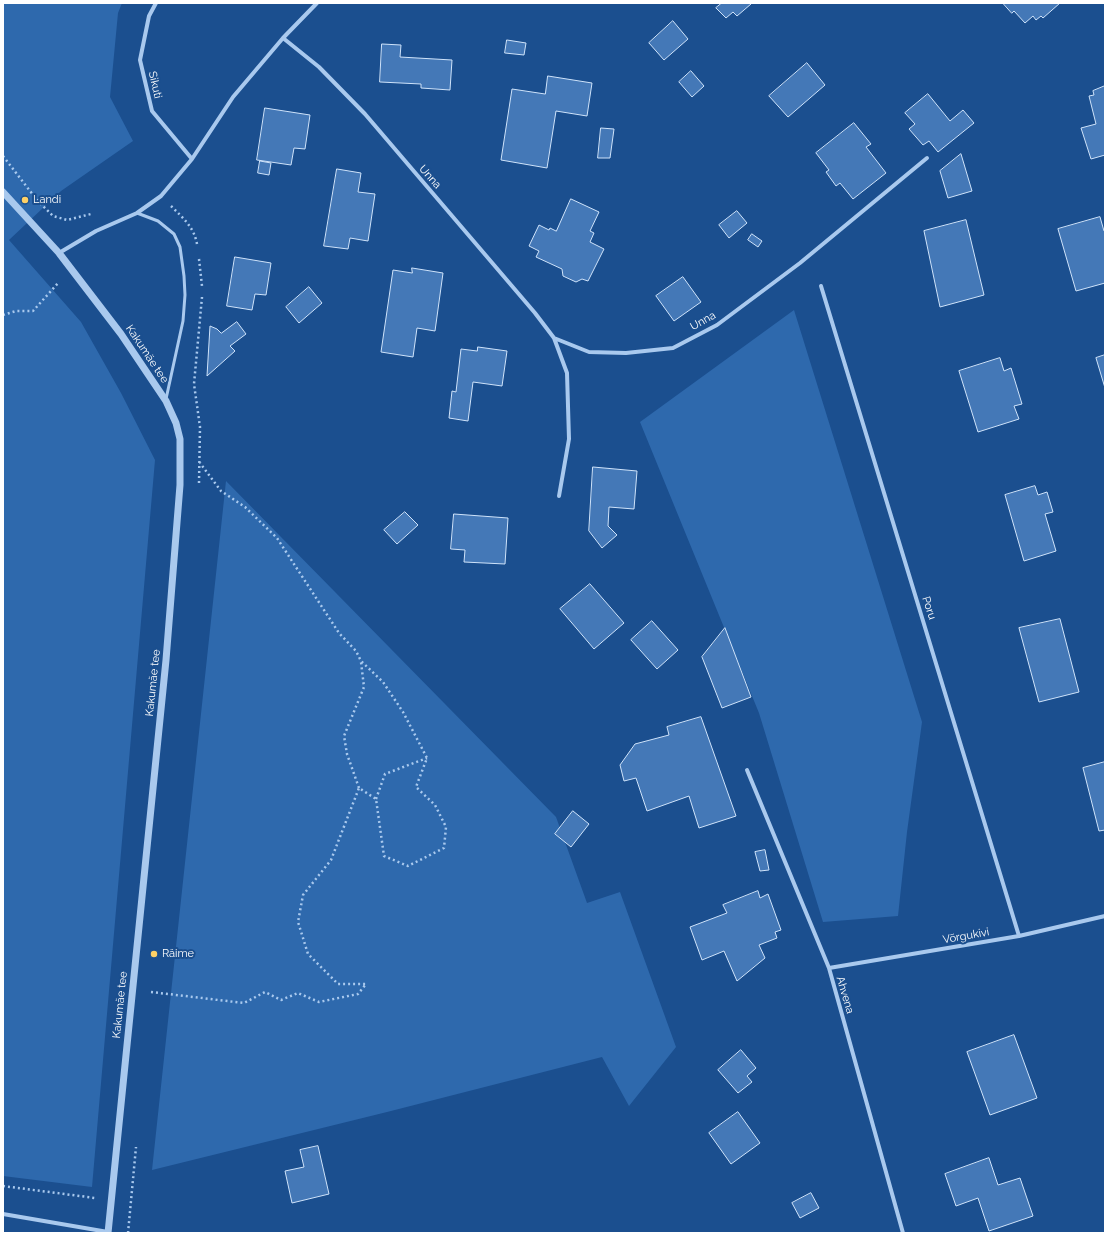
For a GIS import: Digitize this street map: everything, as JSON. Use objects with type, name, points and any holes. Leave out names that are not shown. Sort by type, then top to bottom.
[{"type":"street","name":"Sikuti","points":[[156,3],[149,16],[140,60],[152,111],[192,159]]},
{"type":"street","points":[[59,253],[96,231],[137,212],[161,196],[192,159],[233,97],[283,38],[317,3]]},
{"type":"street","name":"Unna","points":[[283,38],[318,67],[365,114],[535,313],[554,338],[567,373],[568,439],[559,496]]},
{"type":"street","name":"Unna","points":[[554,338],[589,352],[626,353],[673,348],[717,325],[800,263],[927,158]]},
{"type":"street","name":"Kakumäe tee","points":[[3,192],[59,253],[121,334],[166,401],[176,422],[180,439],[180,485],[166,660],[108,1233]]},
{"type":"street","name":"Poru","points":[[821,286],[1019,936]]},
{"type":"street","name":"Ahvena","points":[[747,770],[829,968],[903,1233]]},
{"type":"street","name":"Võrgukivi","points":[[829,968],[1019,936],[1105,916]]},
{"type":"street","points":[[3,1214],[108,1233]]},
{"type":"lane","points":[[137,212],[158,221],[174,234],[180,247],[184,276],[183,321],[166,401]]},
{"type":"path","points":[[3,315],[16,311],[33,311],[59,282],[69,266]]},
{"type":"path","points":[[200,462],[221,491],[245,507],[277,538],[339,633],[356,651],[361,661],[383,682],[403,712],[427,758],[416,787],[435,806],[446,827],[444,848],[408,866],[384,856],[376,799],[385,774],[427,758]]},
{"type":"path","points":[[361,661],[364,687],[344,736],[347,754],[359,788],[376,799]]},
{"type":"path","points":[[151,992],[244,1003],[264,992],[281,1000],[298,993],[320,1002],[358,994],[366,984],[338,984],[308,954],[298,922],[303,895],[331,860],[359,788]]},
{"type":"path","points":[[3,1186],[111,1201],[131,1202]]},
{"type":"shaded area","points":[[3,3],[122,3],[118,13],[110,97],[133,141],[61,191],[9,240],[81,322],[121,393],[155,460],[92,1187],[3,1176]]},
{"type":"shaded area","points":[[794,310],[922,722],[907,832],[898,916],[823,922],[759,713],[640,422]]},
{"type":"shaded area","points":[[226,481],[556,817],[587,903],[620,892],[676,1047],[629,1106],[602,1057],[152,1170]]},
{"type":"building","points":[[722,3],[751,4],[737,16],[733,12],[726,18],[716,8]]},
{"type":"building","points":[[1003,3],[1060,3],[1043,18],[1041,16],[1036,20],[1033,16],[1025,23],[1014,11],[1012,13]]},
{"type":"building","points":[[673,21],[688,39],[664,60],[649,43]]},
{"type":"building","points":[[507,40],[526,43],[524,55],[505,53]]},
{"type":"building","points":[[382,44],[401,45],[400,57],[452,60],[450,90],[421,88],[421,84],[380,82]]},
{"type":"building","points":[[807,63],[825,85],[788,117],[769,96]]},
{"type":"building","points":[[691,71],[704,86],[692,97],[679,82]]},
{"type":"building","points":[[548,76],[592,83],[587,116],[556,111],[547,168],[501,160],[512,89],[545,94]]},
{"type":"building","points":[[1105,86],[1105,155],[1091,159],[1081,128],[1096,124],[1089,96],[1094,95],[1093,91]]},
{"type":"building","points":[[928,94],[950,121],[963,110],[974,123],[938,152],[929,141],[923,145],[909,129],[915,124],[905,113]]},
{"type":"building","points":[[265,108],[310,115],[305,149],[294,148],[291,165],[257,160]]},
{"type":"building","points":[[854,123],[871,144],[866,147],[886,173],[853,199],[840,183],[836,186],[826,172],[829,170],[816,153]]},
{"type":"building","points":[[601,128],[614,129],[610,158],[598,158]]},
{"type":"building","points":[[961,154],[972,191],[948,198],[940,171]]},
{"type":"building","points":[[260,161],[271,163],[269,175],[258,173]]},
{"type":"building","points":[[337,169],[361,173],[358,192],[375,194],[368,241],[350,238],[348,249],[324,246]]},
{"type":"building","points":[[571,199],[599,212],[590,231],[594,233],[590,242],[604,249],[588,281],[582,279],[576,282],[563,276],[562,269],[536,257],[539,251],[529,246],[539,225],[549,230],[550,228],[556,231]]},
{"type":"building","points":[[737,211],[747,223],[729,238],[719,225]]},
{"type":"building","points":[[1100,217],[1105,231],[1105,283],[1076,291],[1058,229]]},
{"type":"building","points":[[966,220],[984,295],[940,307],[924,231]]},
{"type":"building","points":[[752,234],[762,241],[758,247],[748,240]]},
{"type":"building","points":[[235,257],[271,263],[266,295],[255,294],[252,310],[227,306]]},
{"type":"building","points":[[412,268],[443,273],[435,331],[417,328],[413,357],[381,352],[393,270],[412,273]]},
{"type":"building","points":[[683,277],[701,302],[674,321],[656,296]]},
{"type":"building","points":[[309,287],[322,303],[299,323],[286,307]]},
{"type":"building","points":[[237,322],[246,334],[230,346],[235,351],[207,376],[210,326],[217,329],[221,333]]},
{"type":"building","points":[[478,347],[507,351],[502,386],[473,382],[468,421],[449,418],[452,391],[456,392],[461,349],[477,351]]},
{"type":"building","points":[[1105,355],[1105,388],[1096,358]]},
{"type":"building","points":[[1000,358],[1004,371],[1011,368],[1022,404],[1014,406],[1019,419],[978,432],[959,371]]},
{"type":"building","points":[[593,467],[637,471],[634,509],[609,507],[608,526],[617,535],[602,548],[589,531]]},
{"type":"building","points":[[1035,486],[1038,495],[1047,492],[1053,512],[1045,514],[1056,551],[1024,561],[1005,495]]},
{"type":"building","points":[[405,512],[418,525],[397,544],[384,530]]},
{"type":"building","points":[[454,514],[508,518],[505,564],[464,562],[465,550],[451,549]]},
{"type":"building","points":[[590,584],[624,623],[594,649],[560,609]]},
{"type":"building","points":[[1060,619],[1079,692],[1039,702],[1019,628]]},
{"type":"building","points":[[652,621],[678,650],[657,669],[631,640]]},
{"type":"building","points":[[725,628],[751,697],[722,708],[702,657]]},
{"type":"building","points":[[701,717],[736,816],[699,828],[689,796],[647,811],[636,778],[624,781],[620,765],[635,744],[669,735],[667,727]]},
{"type":"building","points":[[1105,762],[1105,830],[1099,831],[1083,768]]},
{"type":"building","points":[[573,811],[589,824],[571,847],[555,834]]},
{"type":"building","points":[[765,850],[769,870],[760,871],[755,852]]},
{"type":"building","points":[[758,891],[760,898],[768,894],[781,930],[775,932],[777,938],[759,945],[765,958],[737,981],[724,951],[702,960],[690,927],[727,913],[723,905]]},
{"type":"building","points":[[1014,1035],[1037,1098],[990,1115],[967,1052]]},
{"type":"building","points":[[741,1050],[756,1068],[747,1076],[752,1082],[738,1093],[718,1070]]},
{"type":"building","points":[[738,1112],[760,1143],[731,1164],[709,1133]]},
{"type":"building","points":[[318,1146],[329,1194],[292,1203],[285,1171],[304,1167],[300,1150]]},
{"type":"building","points":[[989,1158],[998,1185],[1020,1178],[1033,1216],[989,1231],[978,1198],[956,1206],[945,1174]]},
{"type":"building","points":[[811,1193],[819,1208],[800,1218],[792,1203]]},
{"type":"place","name":"Landi","points":[[25,200]]},
{"type":"place","name":"Räime","points":[[154,954]]}]
